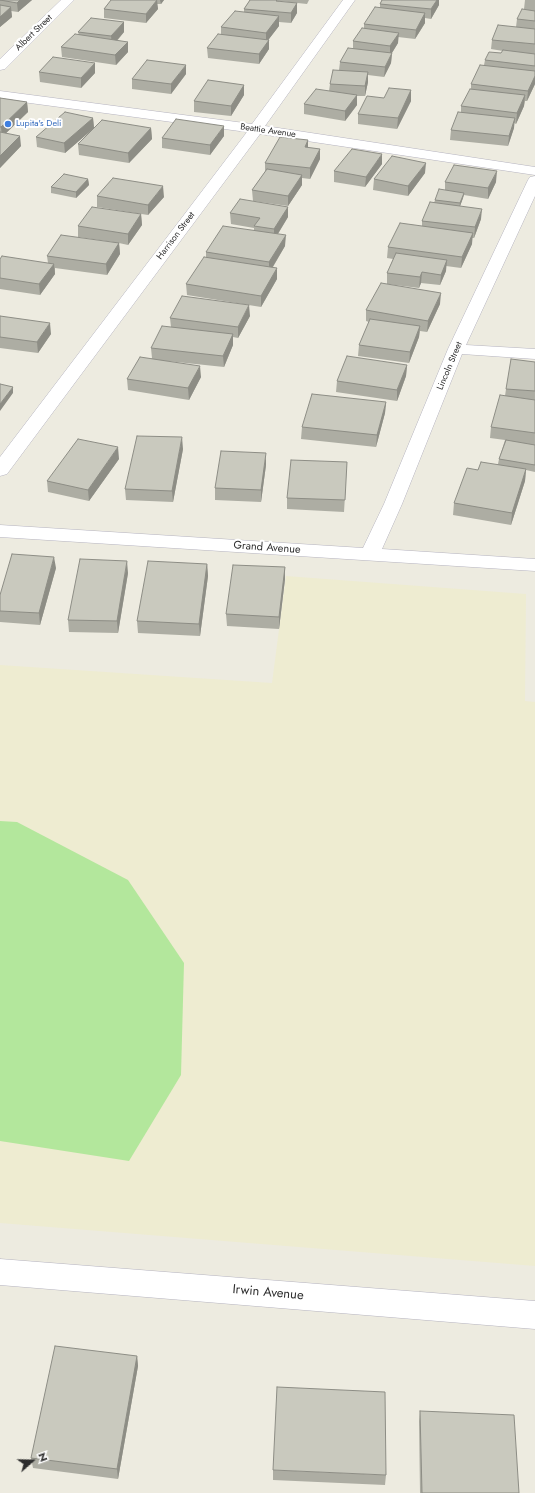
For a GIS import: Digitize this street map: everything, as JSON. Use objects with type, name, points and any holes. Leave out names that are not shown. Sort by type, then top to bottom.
[{"type":"street","name":"Albert Street","points":[[0,66],[68,0]]},
{"type":"street","name":"Harrison Street","points":[[0,470],[256,130],[348,0]]},
{"type":"street","name":"Beattie Avenue","points":[[0,95],[256,130],[535,171]]},
{"type":"street","name":"Lincoln Street","points":[[370,555],[393,504],[456,349],[535,180]]},
{"type":"street","points":[[456,349],[535,354]]},
{"type":"street","name":"Grand Avenue","points":[[0,531],[535,565]]},
{"type":"street","name":"Irwin Avenue","points":[[0,1272],[535,1315]]},
{"type":"shaded area","points":[[286,576],[526,594],[525,701],[535,702],[535,1266],[0,1223],[0,665],[272,683]]},
{"type":"green space","points":[[0,821],[17,822],[128,880],[184,963],[181,1075],[129,1161],[0,1141]]},
{"type":"building","points":[[0,0],[20,0],[17,3]]},
{"type":"building","points":[[111,0],[157,0],[146,14],[104,9]]},
{"type":"building","points":[[250,0],[277,0],[276,1],[297,3],[291,13],[244,9]]},
{"type":"building","points":[[382,0],[437,0],[431,9],[380,4]]},
{"type":"building","points":[[0,5],[11,7],[0,17]]},
{"type":"building","points":[[375,7],[425,13],[416,30],[364,24]]},
{"type":"building","points":[[522,9],[535,11],[535,21],[517,19]]},
{"type":"building","points":[[235,11],[279,16],[266,33],[221,27]]},
{"type":"building","points":[[91,18],[124,22],[111,36],[78,32]]},
{"type":"building","points":[[498,25],[535,29],[535,44],[492,40]]},
{"type":"building","points":[[362,28],[399,33],[390,46],[353,41]]},
{"type":"building","points":[[75,34],[128,42],[115,55],[61,47]]},
{"type":"building","points":[[218,34],[269,40],[259,54],[207,48]]},
{"type":"building","points":[[348,48],[392,53],[385,67],[340,62]]},
{"type":"building","points":[[503,50],[535,54],[535,66],[485,60],[489,52],[501,53]]},
{"type":"building","points":[[53,57],[95,63],[81,78],[39,72]]},
{"type":"building","points":[[147,60],[186,65],[171,84],[132,79]]},
{"type":"building","points":[[480,65],[535,71],[535,76],[528,91],[471,84]]},
{"type":"building","points":[[333,70],[368,72],[365,86],[330,84]]},
{"type":"building","points":[[208,80],[244,85],[231,106],[194,101]]},
{"type":"building","points":[[389,88],[411,90],[398,118],[358,114],[367,96],[384,98]]},
{"type":"building","points":[[316,89],[357,95],[345,111],[304,104]]},
{"type":"building","points":[[470,89],[525,95],[517,113],[461,106]]},
{"type":"building","points":[[0,98],[27,102],[1,127],[0,127]]},
{"type":"building","points":[[65,112],[93,118],[64,143],[36,137]]},
{"type":"building","points":[[458,112],[515,118],[509,136],[451,130]]},
{"type":"building","points":[[176,119],[224,126],[210,145],[162,138]]},
{"type":"building","points":[[102,120],[151,128],[128,153],[78,144]]},
{"type":"building","points":[[0,132],[20,136],[0,156]]},
{"type":"building","points":[[280,137],[308,140],[305,147],[320,149],[310,168],[265,163]]},
{"type":"building","points":[[352,149],[382,154],[366,177],[334,171]]},
{"type":"building","points":[[392,156],[426,163],[408,186],[374,179]]},
{"type":"building","points":[[454,165],[497,171],[488,188],[445,182]]},
{"type":"building","points":[[267,169],[302,175],[288,196],[252,190]]},
{"type":"building","points":[[64,174],[88,179],[76,192],[51,187]]},
{"type":"building","points":[[113,178],[163,186],[148,205],[97,196]]},
{"type":"building","points":[[439,189],[464,193],[460,203],[435,200]]},
{"type":"building","points":[[240,199],[288,207],[274,229],[254,226],[260,218],[230,213]]},
{"type":"building","points":[[430,202],[482,209],[475,227],[422,221]]},
{"type":"building","points":[[92,207],[141,214],[128,234],[78,226]]},
{"type":"building","points":[[400,223],[473,233],[462,257],[388,247]]},
{"type":"building","points":[[223,226],[286,235],[269,262],[206,252]]},
{"type":"building","points":[[61,235],[119,243],[106,264],[47,256]]},
{"type":"building","points":[[396,253],[447,260],[441,275],[422,272],[420,277],[387,273]]},
{"type":"building","points":[[2,256],[54,264],[39,284],[0,278],[0,259]]},
{"type":"building","points":[[204,257],[277,268],[261,296],[186,284]]},
{"type":"building","points":[[381,283],[441,293],[428,321],[366,310]]},
{"type":"building","points":[[182,296],[249,305],[238,327],[170,318]]},
{"type":"building","points":[[0,316],[50,323],[37,342],[0,337]]},
{"type":"building","points":[[370,319],[420,326],[410,352],[359,345]]},
{"type":"building","points":[[162,326],[233,334],[223,356],[151,348]]},
{"type":"building","points":[[347,356],[407,365],[397,390],[337,381]]},
{"type":"building","points":[[140,357],[200,366],[188,388],[127,379]]},
{"type":"building","points":[[511,359],[535,362],[535,391],[506,389]]},
{"type":"building","points":[[0,384],[13,387],[0,404]]},
{"type":"building","points":[[312,394],[386,402],[377,435],[302,427]]},
{"type":"building","points":[[500,395],[535,400],[535,433],[491,427]]},
{"type":"building","points":[[137,436],[182,437],[172,491],[125,489]]},
{"type":"building","points":[[78,439],[118,447],[88,490],[47,481]]},
{"type":"building","points":[[506,440],[535,445],[535,465],[499,459]]},
{"type":"building","points":[[221,451],[266,453],[261,490],[215,488]]},
{"type":"building","points":[[291,460],[347,462],[345,500],[287,498]]},
{"type":"building","points":[[481,462],[526,469],[512,513],[454,503],[467,468],[478,470]]},
{"type":"building","points":[[12,554],[54,557],[39,613],[0,611],[0,595]]},
{"type":"building","points":[[80,559],[127,561],[117,621],[68,620]]},
{"type":"building","points":[[148,561],[207,564],[199,624],[137,621]]},
{"type":"building","points":[[233,565],[285,567],[279,617],[226,614]]},
{"type":"building","points":[[55,1346],[137,1356],[117,1469],[31,1458]]},
{"type":"building","points":[[277,1387],[385,1392],[386,1475],[273,1470]]},
{"type":"building","points":[[420,1411],[514,1415],[519,1493],[422,1493]]},
{"type":"place","name":"Lupita's Deli","points":[[8,124]]}]
